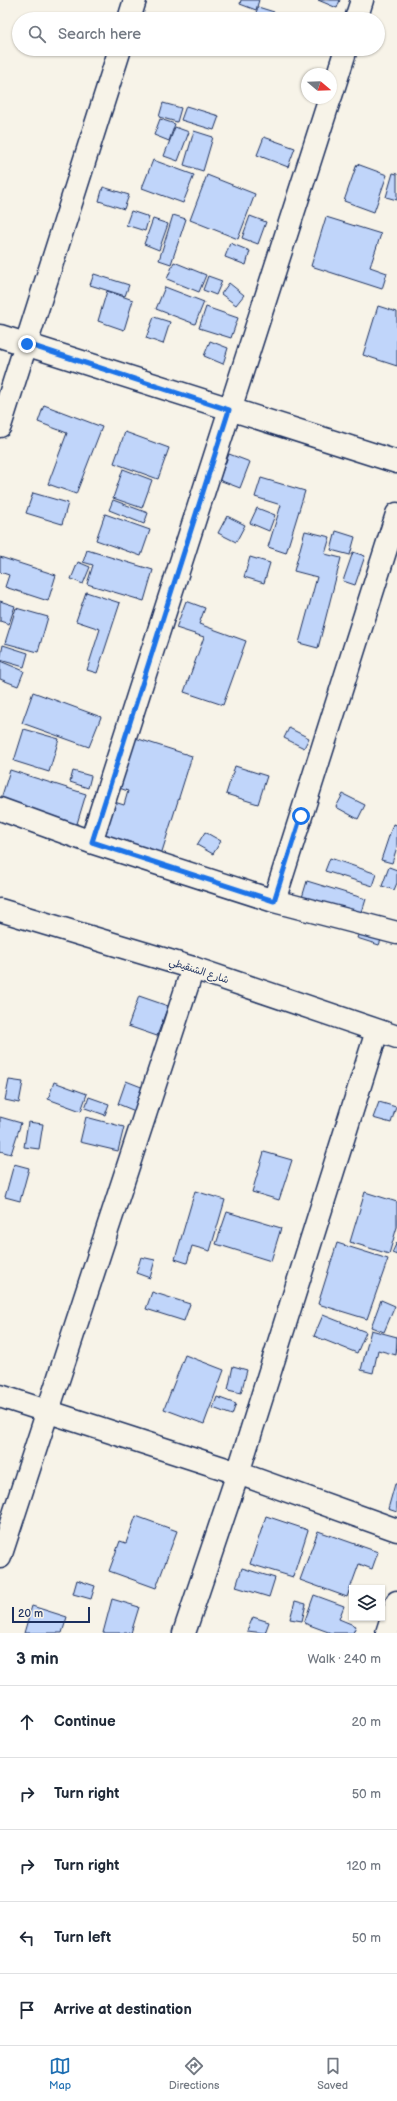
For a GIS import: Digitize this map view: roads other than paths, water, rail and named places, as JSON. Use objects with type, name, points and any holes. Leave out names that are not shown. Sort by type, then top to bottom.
[{"type":"street","points":[[131,12],[135,0]]},
{"type":"street","points":[[358,12],[362,0]]},
{"type":"street","points":[[0,426],[118,56]]},
{"type":"street","points":[[337,78],[344,56]]},
{"type":"street","points":[[92,842],[229,410],[329,104]]},
{"type":"street","points":[[0,336],[229,410],[397,462]]},
{"type":"street","points":[[274,901],[371,601],[397,514]]},
{"type":"street","points":[[0,809],[92,842],[274,901],[397,933]]},
{"type":"street","name":"شارع الشنقيطي","points":[[1,915],[193,968],[387,1034]]},
{"type":"street","points":[[0,1557],[193,968]]},
{"type":"street","points":[[184,1633],[387,1034]]},
{"type":"street","points":[[0,1396],[238,1473],[397,1530]]},
{"type":"street","points":[[387,1633],[397,1602]]}]
